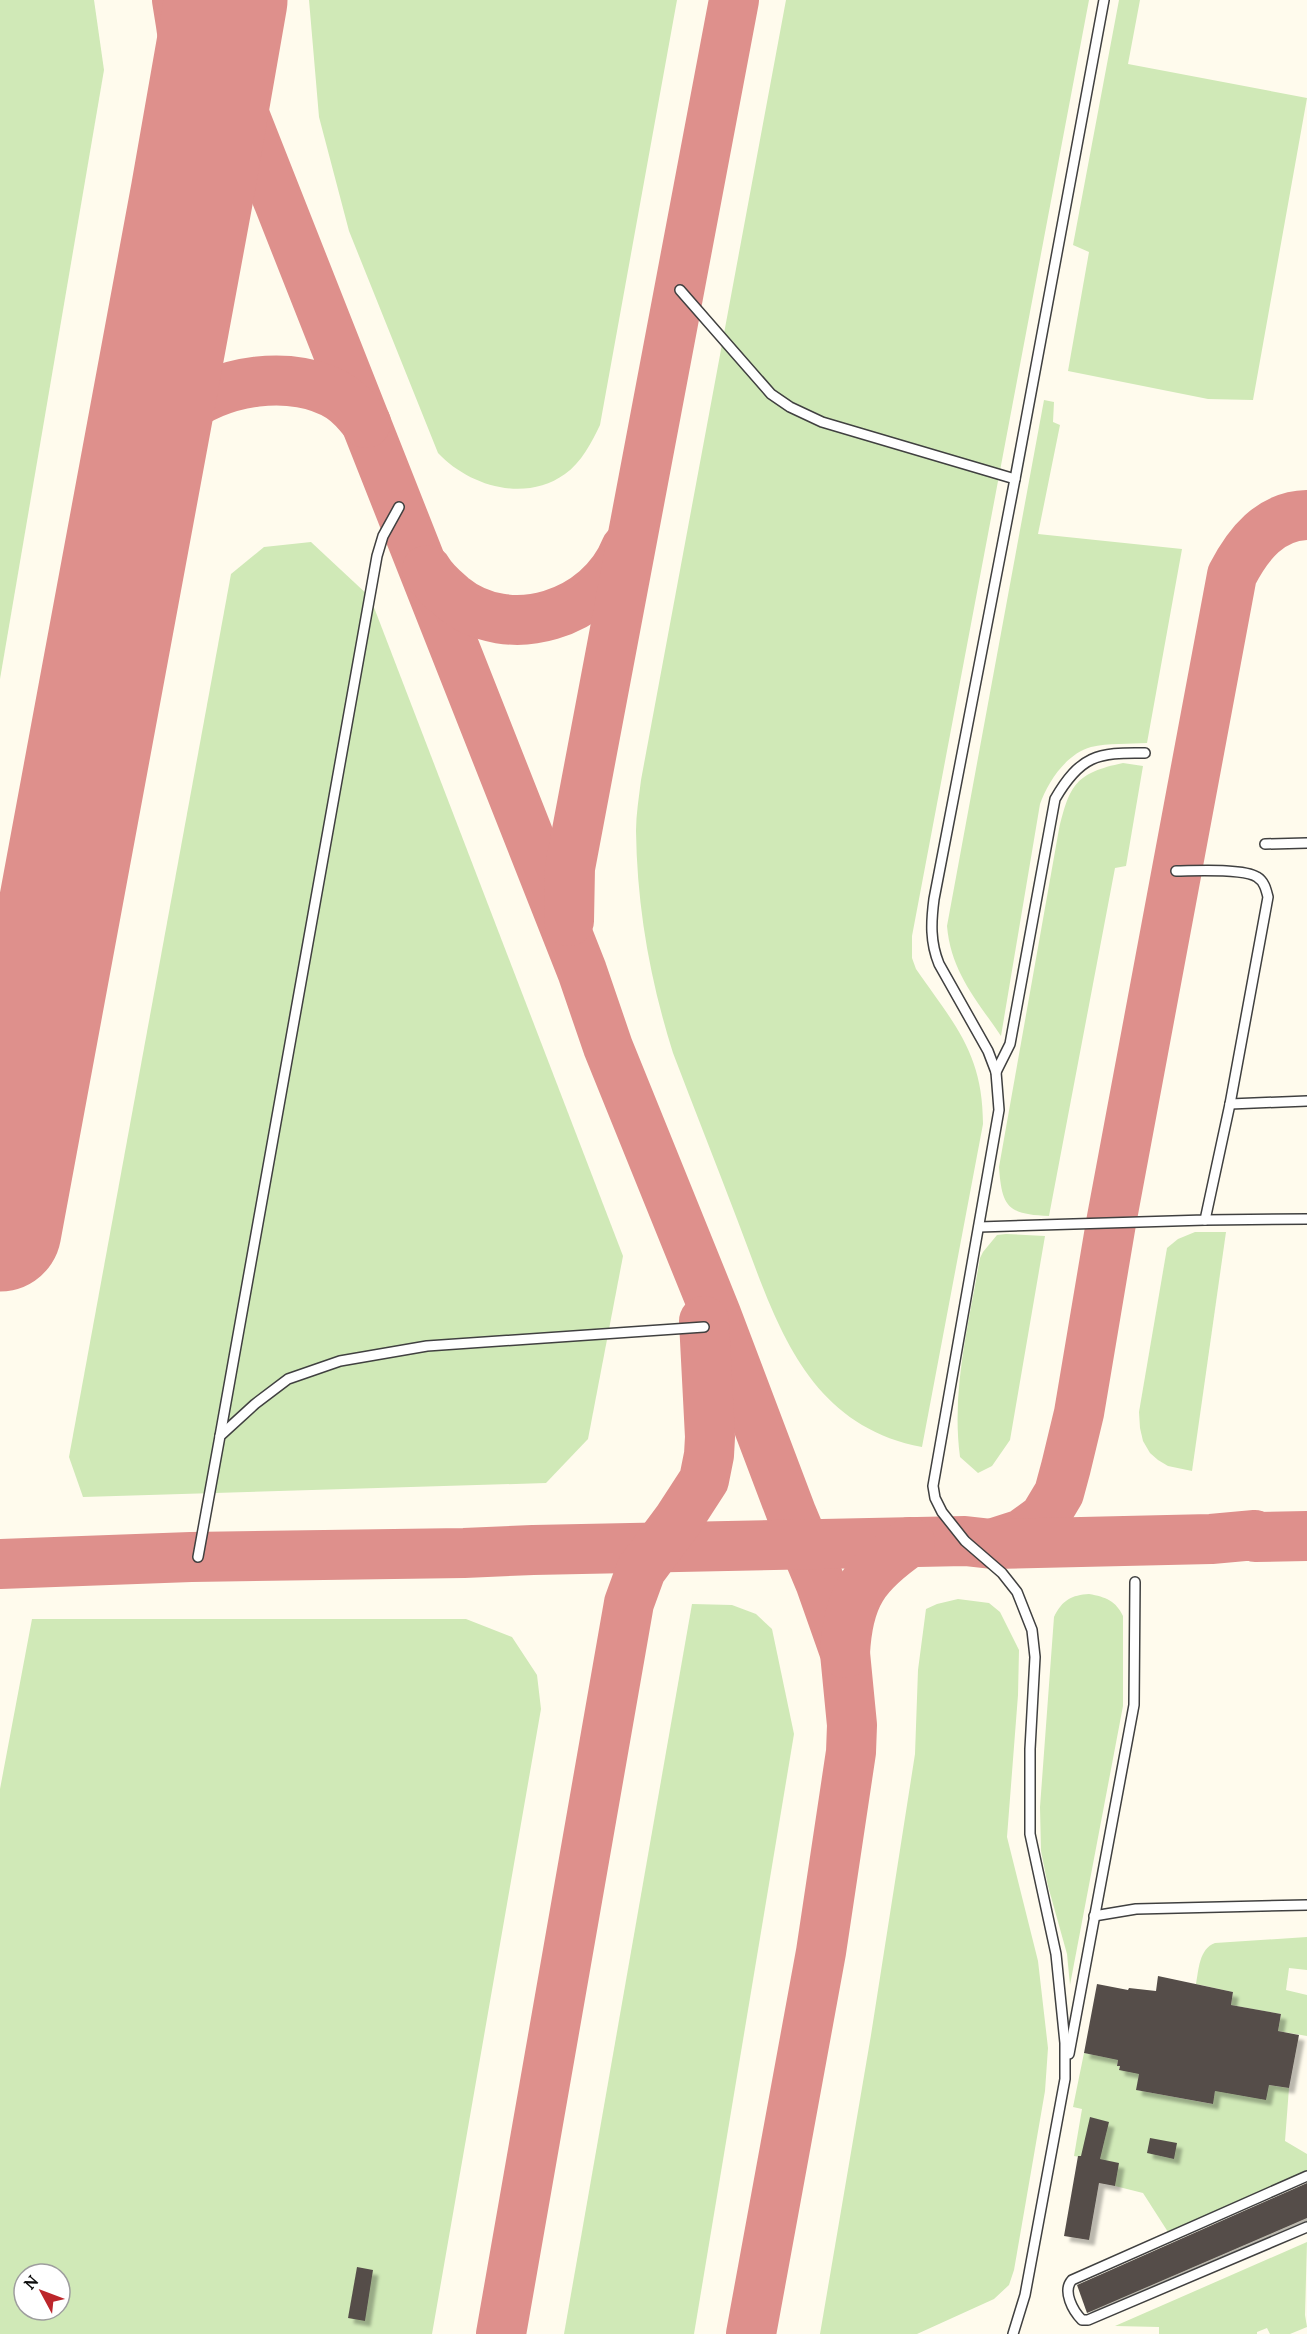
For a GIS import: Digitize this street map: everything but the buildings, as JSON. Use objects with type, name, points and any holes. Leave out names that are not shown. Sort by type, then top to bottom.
[{"type":"lane","points":[[1065,2079],[1065,2043],[1056,1954],[1030,1834],[1030,1749],[1035,1657],[1032,1630],[1017,1592],[1002,1573],[965,1541],[942,1512],[935,1498],[933,1486],[999,1110],[996,1072],[988,1051],[939,964],[935,955],[931,927],[934,899],[1104,0]]},
{"type":"lane","points":[[680,290],[771,394],[790,407],[822,422],[1015,479]]},
{"type":"lane","points":[[198,1557],[377,556],[383,536],[399,507]]},
{"type":"lane","points":[[996,1072],[1010,1044],[1055,799],[1065,781],[1078,767],[1094,758],[1112,752],[1145,753]]},
{"type":"lane","points":[[1265,844],[1307,843]]},
{"type":"lane","points":[[1176,871],[1247,873],[1258,878],[1265,886],[1268,897],[1230,1104],[1205,1220]]},
{"type":"lane","points":[[1230,1104],[1307,1101]]},
{"type":"lane","points":[[979,1227],[1307,1219]]},
{"type":"lane","points":[[220,1436],[255,1404],[288,1380],[340,1361],[427,1346],[704,1327]]},
{"type":"lane","points":[[1012,2334],[1025,2295],[1134,1705],[1135,1582]]},
{"type":"lane","points":[[1094,1916],[1136,1909],[1307,1905]]},
{"type":"lane","points":[[1307,2176],[1072,2280],[1067,2285],[1066,2291],[1078,2316],[1082,2320],[1088,2320],[1307,2227]]},
{"type":"green space","points":[[0,0],[94,0],[104,70],[0,679]]},
{"type":"green space","points":[[309,0],[677,0],[600,425],[590,445],[576,464],[565,474],[549,483],[533,488],[498,487],[465,474],[438,453],[349,231],[319,117]]},
{"type":"green space","points":[[786,0],[1089,0],[912,936],[912,958],[916,969],[954,1023],[972,1058],[982,1099],[983,1124],[922,1447],[881,1435],[848,1416],[821,1391],[799,1362],[781,1329],[673,1053],[651,971],[639,887],[636,831],[641,780]]},
{"type":"green space","points":[[1119,0],[1140,0],[1128,64],[1307,98],[1253,400],[1208,399],[1068,371],[1089,252],[1073,245]]},
{"type":"green space","points":[[1044,400],[1054,402],[1053,422],[1060,425],[1038,534],[1182,549],[1147,743],[1105,745],[1082,751],[1059,770],[1040,804],[1001,1036],[959,971],[949,942],[947,926]]},
{"type":"green space","points":[[311,542],[370,597],[623,1256],[588,1439],[546,1483],[83,1497],[69,1457],[231,574],[264,547]]},
{"type":"green space","points":[[1123,763],[1143,766],[1126,866],[1115,868],[1049,1216],[1024,1213],[1010,1206],[1005,1200],[999,1167],[1059,829],[1067,801],[1078,783],[1095,771]]},
{"type":"green space","points":[[1195,1232],[1226,1232],[1192,1471],[1168,1466],[1150,1453],[1143,1441],[1139,1412],[1167,1248],[1178,1239]]},
{"type":"green space","points":[[997,1235],[1045,1236],[1010,1440],[992,1466],[978,1473],[960,1457],[959,1382],[980,1258]]},
{"type":"green space","points":[[1089,1594],[1110,1600],[1123,1616],[1123,1706],[1070,1985],[1067,1954],[1041,1851],[1040,1807],[1054,1617],[1060,1606],[1068,1600]]},
{"type":"green space","points":[[958,1599],[989,1603],[1000,1612],[1019,1650],[1018,1695],[1007,1837],[1038,1961],[1048,2048],[1045,2091],[1014,2270],[1009,2285],[994,2299],[917,2334],[820,2334],[871,2035],[915,1754],[918,1670],[926,1609]]},
{"type":"green space","points":[[692,1604],[732,1605],[756,1614],[772,1629],[794,1734],[694,2334],[564,2334]]},
{"type":"green space","points":[[32,1619],[466,1619],[512,1637],[537,1675],[541,1709],[432,2334],[0,2334],[0,1789]]},
{"type":"green space","points":[[1307,1937],[1307,1970],[1289,1968],[1286,1990],[1307,1995],[1307,2036],[1278,2031],[1281,2014],[1231,2005],[1233,1992],[1196,1984],[1203,1955],[1215,1943]]},
{"type":"green space","points":[[1084,2053],[1110,2058],[1119,2056],[1117,2065],[1120,2066],[1119,2069],[1140,2067],[1137,2090],[1212,2104],[1215,2091],[1269,2085],[1289,2088],[1285,2141],[1307,2154],[1307,2173],[1168,2232],[1143,2193],[1115,2186],[1118,2163],[1074,2156],[1082,2109],[1073,2107]]},
{"type":"green space","points":[[1307,2242],[1305,2315],[1307,2327],[1290,2334],[1270,2334],[1267,2328],[1257,2334],[1159,2334],[1159,2327],[1115,2326]]},
{"type":"taxiway","points":[[177,0],[190,97],[192,194]]},
{"type":"taxiway","points":[[199,0],[582,971],[608,1047],[716,1314],[792,1515],[820,1582],[845,1653],[852,1725],[851,1752],[821,1952],[751,2334]]},
{"type":"taxiway","points":[[569,921],[570,868],[734,0]]},
{"type":"taxiway","points":[[135,499],[150,454],[162,433],[178,415],[213,393],[257,382],[279,380],[301,383],[322,388],[340,397],[366,423]]},
{"type":"taxiway","points":[[994,1543],[1022,1534],[1044,1518],[1059,1493],[1066,1467],[1079,1413],[1111,1223],[1232,575],[1245,553],[1271,526],[1282,520],[1307,515]]},
{"type":"taxiway","points":[[427,570],[452,597],[475,611],[500,618],[525,620],[551,615],[575,605],[596,590],[613,571],[626,548]]},
{"type":"taxiway","points":[[501,2334],[629,1603],[641,1570],[704,1480],[710,1437],[704,1321]]},
{"type":"taxiway","points":[[0,1564],[191,1557],[965,1541],[992,1544],[1211,1539],[1255,1535],[1255,1537],[1307,1536]]},
{"type":"taxiway","points":[[845,1653],[850,1616],[861,1588],[881,1565],[910,1542]]},
{"type":"runway","points":[[0,1230],[226,0]]}]
